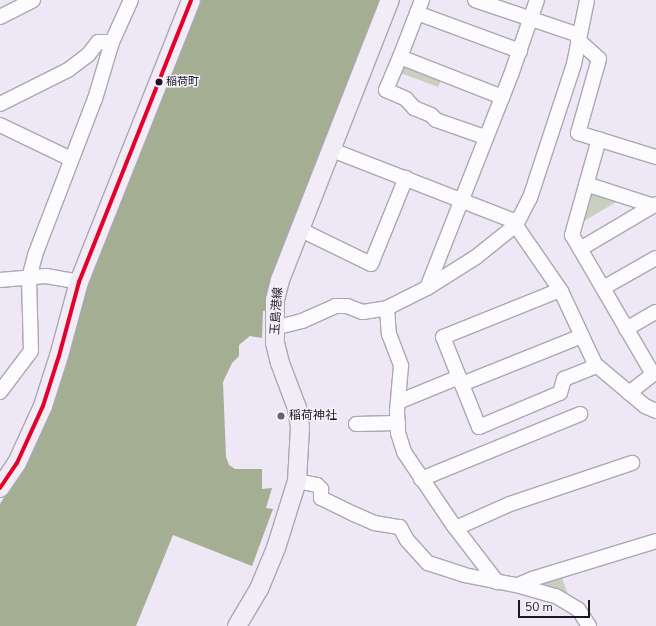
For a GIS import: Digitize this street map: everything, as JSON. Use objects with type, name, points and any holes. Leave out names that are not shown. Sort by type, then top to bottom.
[{"type":"main road","points":[[0,488],[17,462],[42,406],[59,356],[78,282],[191,0]]},
{"type":"main road","name":"玉島港線","points":[[237,626],[259,589],[276,548],[297,481],[300,427],[297,408],[280,364],[274,328],[275,300],[280,280],[390,0]]},
{"type":"street","points":[[0,17],[33,0]]},
{"type":"street","points":[[0,392],[31,351],[29,278],[71,159],[95,99],[112,42],[131,0]]},
{"type":"street","points":[[476,0],[579,38],[599,59],[578,133],[656,157]]},
{"type":"street","points":[[427,288],[460,199],[520,51],[537,0]]},
{"type":"street","points":[[274,328],[302,321],[335,306],[347,306],[363,312],[387,308],[427,288],[476,256],[516,225],[530,198],[574,64],[587,0]]},
{"type":"street","points":[[485,137],[436,120],[431,115],[414,108],[406,99],[386,90],[419,6],[520,51]]},
{"type":"street","points":[[0,104],[68,70],[88,55],[98,42],[112,42]]},
{"type":"street","points":[[400,57],[502,97]]},
{"type":"street","points":[[0,125],[71,159]]},
{"type":"street","points":[[599,139],[572,235],[626,329],[654,373],[629,393]]},
{"type":"street","points":[[332,150],[499,213],[516,225],[560,290],[597,366],[645,406],[656,411]]},
{"type":"street","points":[[300,229],[371,264],[406,178]]},
{"type":"street","points":[[586,184],[655,205]]},
{"type":"street","points":[[580,249],[655,205]]},
{"type":"street","points":[[603,288],[656,258]]},
{"type":"street","points":[[0,280],[46,276],[78,282]]},
{"type":"street","points":[[560,290],[443,337],[479,427],[560,393],[564,379],[597,366]]},
{"type":"street","points":[[387,308],[390,334],[401,366],[398,423],[404,452],[421,479],[456,528],[497,582]]},
{"type":"street","points":[[626,329],[656,312]]},
{"type":"street","points":[[398,402],[582,336]]},
{"type":"street","points":[[421,479],[580,414]]},
{"type":"street","points":[[356,424],[398,423]]},
{"type":"street","points":[[456,528],[510,504],[632,463]]},
{"type":"street","points":[[297,481],[317,485],[321,489],[320,498],[374,523],[400,527],[407,540],[428,563],[497,582],[518,585],[568,601],[578,609],[589,626]]},
{"type":"street","points":[[518,585],[532,579],[656,541]]},
{"type":"shaded area","points":[[197,0],[383,0],[270,310],[263,311],[262,338],[250,336],[239,345],[239,356],[232,363],[223,382],[226,457],[229,465],[235,469],[262,469],[262,489],[272,488],[266,508],[273,509],[252,566],[173,535],[136,626],[0,626],[0,504],[20,471],[57,390],[96,257]]},
{"type":"shaded area","points":[[401,63],[442,78],[438,87],[398,72]]},
{"type":"shaded area","points":[[588,191],[623,198],[579,224]]},
{"type":"shaded area","points":[[561,575],[568,595],[535,582]]},
{"type":"transit line","points":[[0,488],[17,463],[43,406],[59,356],[79,282],[191,0]]},
{"type":"place","name":"稲荷町","points":[[159,82]]},
{"type":"place","name":"稲荷神社","points":[[281,416]]}]
